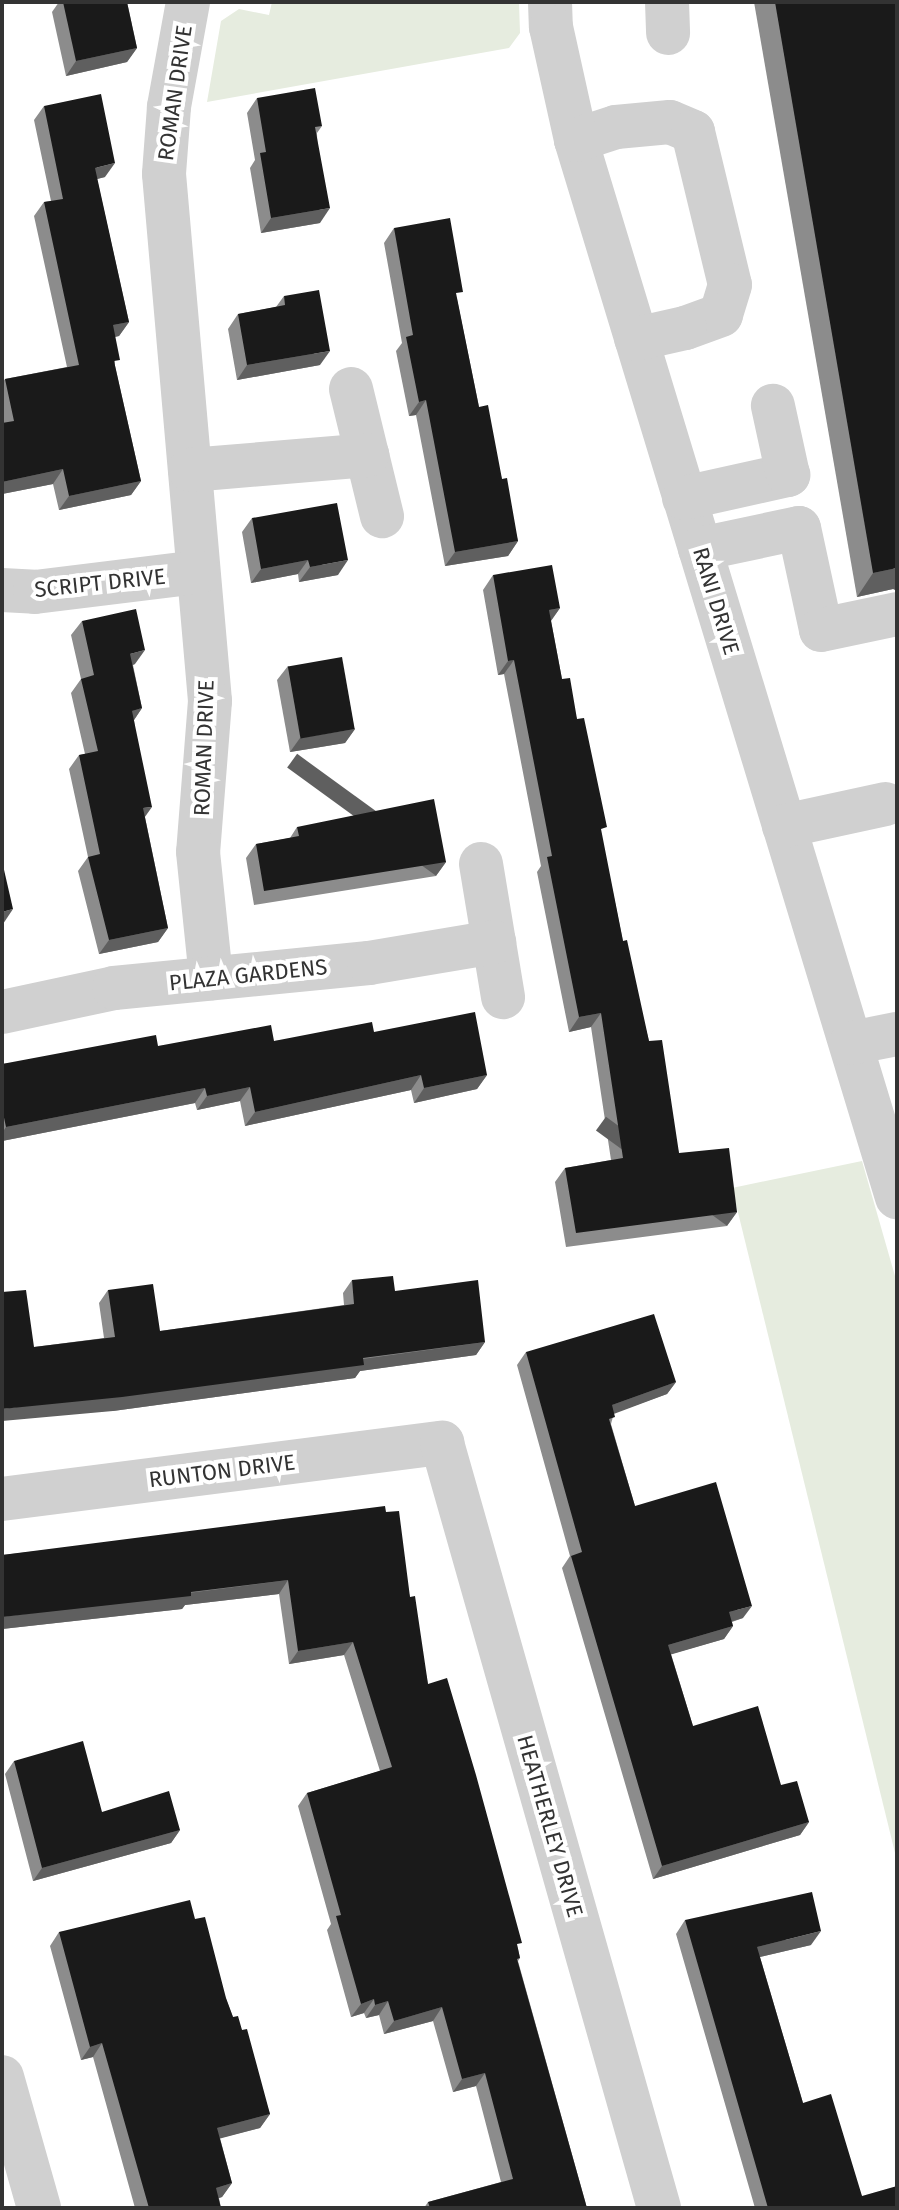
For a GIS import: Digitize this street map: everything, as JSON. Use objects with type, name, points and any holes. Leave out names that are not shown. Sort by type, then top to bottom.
[{"type":"street","name":"ROMAN DRIVE","points":[[188,2],[169,107],[164,174],[210,701],[198,852],[211,978]]},
{"type":"street","name":"RANI DRIVE","points":[[550,2],[551,27],[576,140],[897,1197]]},
{"type":"street","points":[[576,140],[616,127],[670,122],[693,132],[730,285],[721,315],[685,328],[636,339]]},
{"type":"street","points":[[351,389],[382,516]]},
{"type":"street","points":[[684,498],[788,475],[773,406]]},
{"type":"street","points":[[190,470],[367,455]]},
{"type":"street","points":[[700,549],[799,528],[821,630],[897,614]]},
{"type":"street","name":"SCRIPT DRIVE","points":[[2,590],[35,592],[198,572]]},
{"type":"street","points":[[784,826],[886,804]]},
{"type":"street","points":[[481,864],[503,997]]},
{"type":"street","name":"PLAZA GARDENS","points":[[2,1012],[114,988],[369,963],[494,942]]},
{"type":"street","points":[[851,1043],[897,1034]]},
{"type":"street","name":"RUNTON DRIVE","points":[[2,1499],[442,1443]]},
{"type":"street","name":"HEATHERLEY DRIVE","points":[[442,1443],[659,2208]]},
{"type":"street","points":[[2,2077],[39,2208]]},
{"type":"shaded area","points":[[272,2],[519,2],[520,33],[509,48],[207,102],[221,21],[239,9],[269,15]]},
{"type":"shaded area","points":[[862,1161],[897,1283],[897,1861],[732,1188]]},
{"type":"building","points":[[63,2],[127,2],[137,48],[76,61]]},
{"type":"building","points":[[775,2],[897,2],[897,568],[873,573]]},
{"type":"building","points":[[315,88],[322,126],[315,127],[330,208],[271,218],[260,153],[266,152],[257,98]]},
{"type":"building","points":[[101,94],[115,163],[95,168],[129,322],[113,325],[120,360],[114,361],[141,481],[69,496],[63,469],[2,482],[2,423],[14,421],[5,379],[79,365],[44,202],[63,199],[44,106]]},
{"type":"building","points":[[450,218],[463,292],[456,293],[479,407],[488,405],[502,479],[507,478],[518,541],[455,552],[426,400],[419,402],[406,337],[413,335],[394,228]]},
{"type":"building","points":[[319,290],[330,351],[247,365],[238,314],[285,305],[284,296]]},
{"type":"building","points":[[337,503],[348,560],[310,567],[308,560],[261,569],[252,518]]},
{"type":"building","points":[[552,565],[560,608],[549,610],[562,679],[570,678],[577,719],[584,718],[607,827],[601,829],[623,941],[627,940],[649,1041],[662,1040],[679,1153],[729,1148],[737,1212],[576,1233],[565,1168],[623,1158],[601,1013],[579,1017],[547,857],[552,856],[514,660],[508,661],[493,575]]},
{"type":"building","points":[[136,609],[145,650],[130,654],[142,708],[132,711],[152,807],[143,808],[168,928],[109,940],[88,857],[100,854],[79,755],[98,751],[81,679],[94,675],[82,621]]},
{"type":"building","points":[[342,657],[355,729],[301,738],[288,667]]},
{"type":"building","points":[[434,799],[446,862],[264,891],[256,844],[299,836],[297,827]]},
{"type":"building","points":[[2,861],[13,909],[2,912]]},
{"type":"building","points":[[475,1012],[487,1075],[424,1088],[421,1075],[255,1112],[250,1087],[207,1096],[205,1088],[6,1127],[2,1108],[2,1064],[156,1035],[158,1046],[271,1025],[274,1041],[372,1022],[374,1032]]},
{"type":"building","points":[[393,1276],[395,1291],[478,1280],[485,1342],[363,1358],[364,1365],[122,1397],[2,1409],[2,1292],[26,1290],[34,1347],[115,1337],[108,1290],[153,1284],[160,1331],[354,1304],[352,1280]]},
{"type":"building","points":[[654,1314],[676,1382],[612,1405],[615,1417],[609,1419],[635,1506],[716,1482],[752,1606],[729,1612],[733,1626],[668,1645],[693,1726],[758,1706],[781,1785],[797,1781],[809,1822],[662,1866],[571,1556],[582,1552],[526,1352]]},
{"type":"building","points":[[385,1506],[386,1512],[399,1511],[410,1597],[415,1596],[428,1684],[447,1678],[476,1775],[522,1943],[517,1944],[520,1958],[517,1959],[587,2208],[430,2208],[428,2202],[513,2179],[485,2073],[462,2079],[442,2007],[394,2021],[388,2001],[375,2005],[374,1999],[361,2004],[336,1916],[341,1915],[307,1793],[392,1767],[353,1642],[298,1651],[288,1580],[191,1592],[191,1596],[2,1617],[2,1555]]},
{"type":"building","points":[[83,1741],[102,1812],[169,1791],[180,1830],[42,1868],[14,1761]]},
{"type":"building","points":[[812,1892],[821,1931],[757,1947],[803,2103],[831,2094],[862,2196],[897,2186],[897,2208],[768,2208],[685,1920]]},
{"type":"building","points":[[190,1900],[195,1919],[205,1917],[233,2017],[238,2016],[242,2030],[247,2029],[270,2114],[217,2128],[232,2183],[216,2188],[221,2208],[149,2208],[102,2043],[90,2047],[59,1932]]}]
